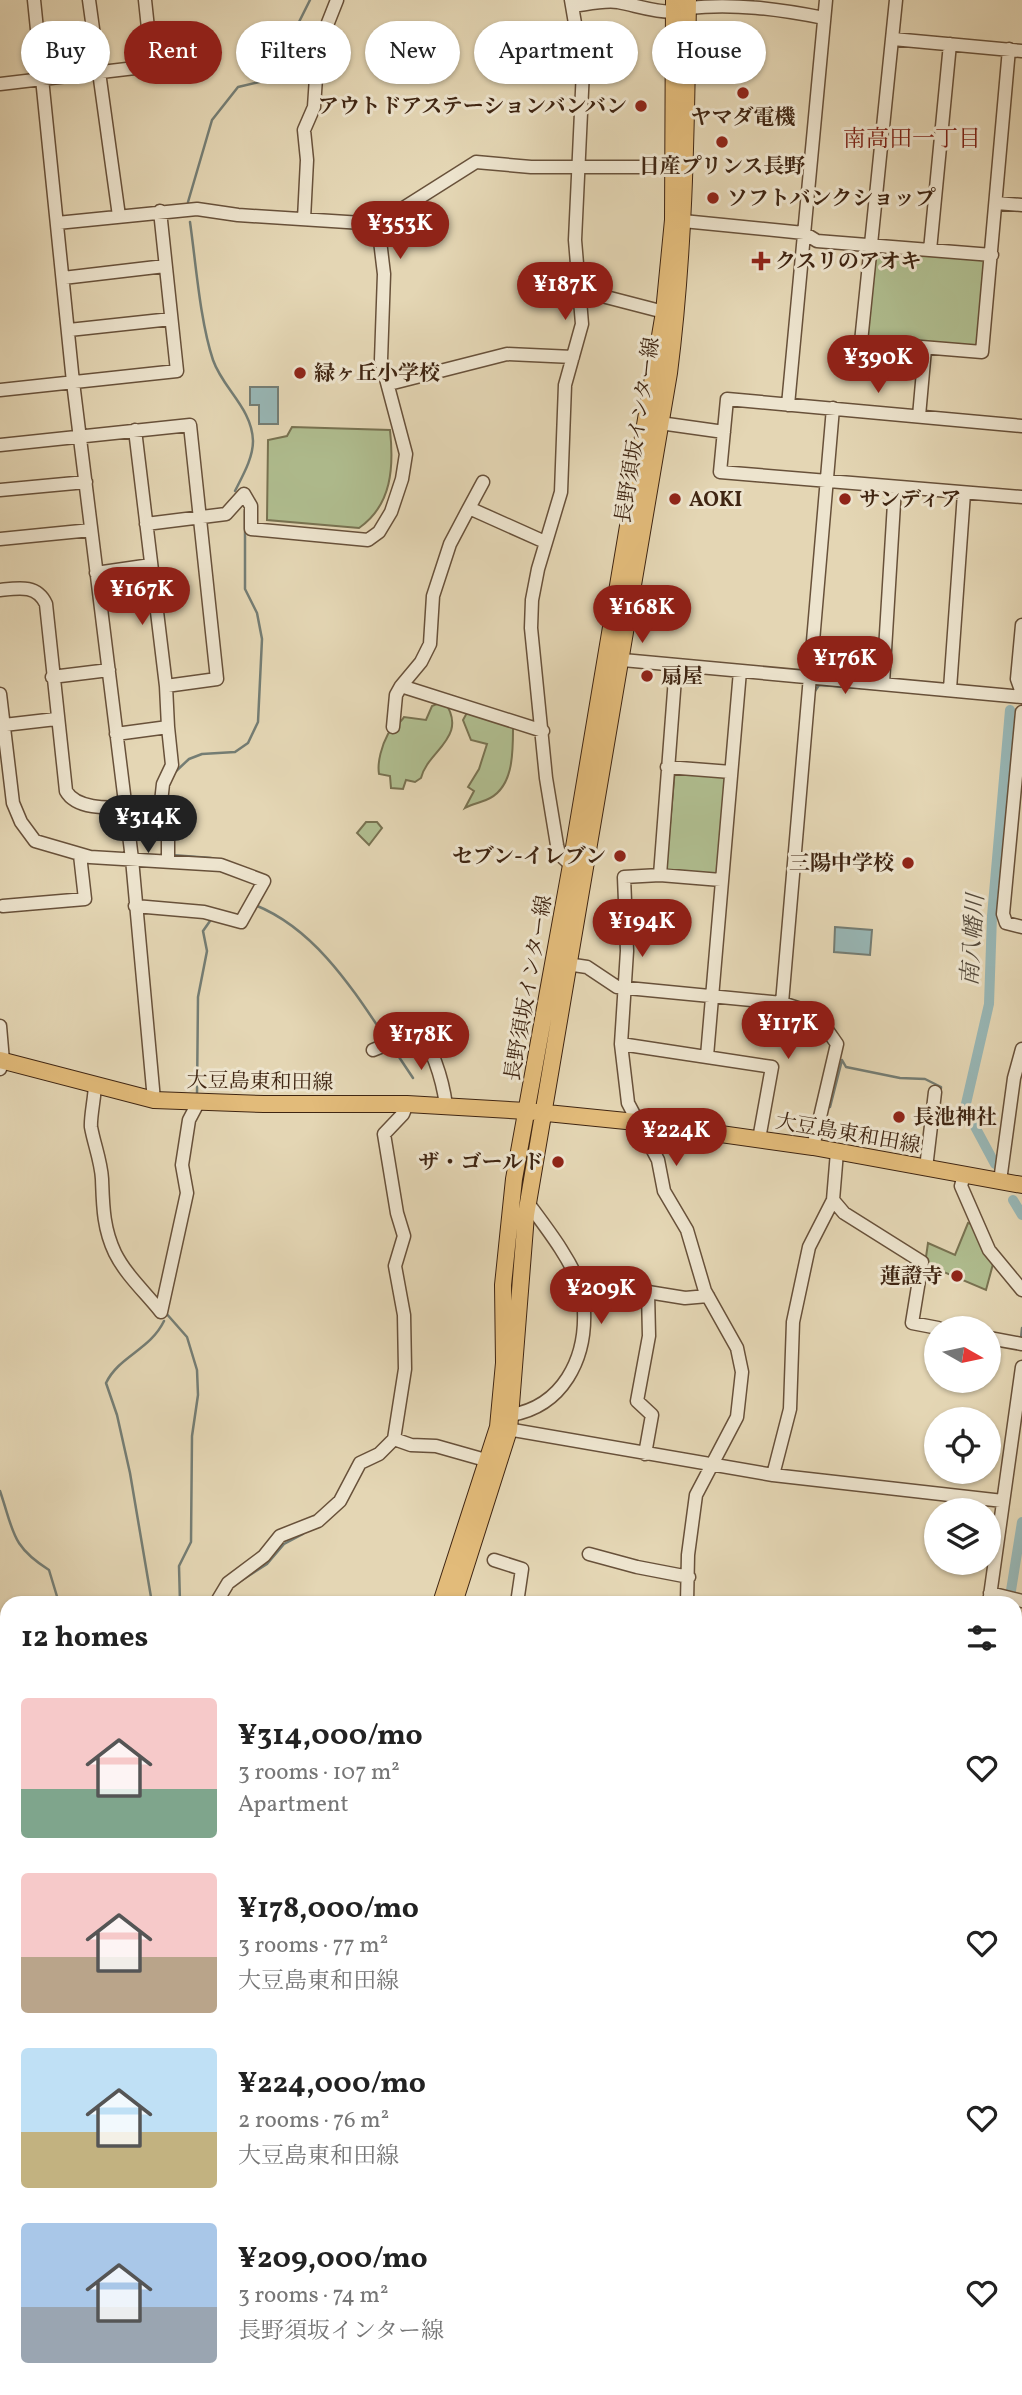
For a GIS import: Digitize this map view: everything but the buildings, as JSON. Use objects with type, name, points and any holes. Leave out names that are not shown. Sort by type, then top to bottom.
[{"type":"main road","name":"長野須坂インター線","points":[[443,1596],[489,1461],[506,1424],[509,1219],[567,964],[622,660],[660,422],[679,292],[681,5]]},
{"type":"main road","name":"長野須坂インター線","points":[[456,1596],[506,1424],[535,1111],[571,865],[678,220]]},
{"type":"main road","name":"大豆島東和田線","points":[[1,1064],[154,1100],[264,1104],[446,1105],[535,1111],[813,1147],[1022,1185]]},
{"type":"street","points":[[34,0],[36,21]]},
{"type":"street","points":[[89,0],[92,21]]},
{"type":"street","points":[[110,71],[152,66],[145,0]]},
{"type":"street","points":[[304,219],[307,160],[303,130],[314,107],[318,48],[337,0]]},
{"type":"street","points":[[788,405],[826,0]]},
{"type":"street","points":[[893,39],[1016,50],[996,203],[982,352],[861,342],[896,0]]},
{"type":"street","points":[[571,865],[559,854],[546,778],[531,628],[532,600],[545,542],[561,492],[565,385],[582,324],[575,240],[583,70],[572,3],[621,2],[654,12],[681,5],[710,2],[766,7],[824,18]]},
{"type":"street","points":[[930,250],[950,44]]},
{"type":"street","points":[[0,85],[21,82]]},
{"type":"street","points":[[42,84],[90,530],[131,859],[154,1100]]},
{"type":"street","points":[[100,84],[119,216]]},
{"type":"street","points":[[57,223],[197,209],[238,215],[378,224],[476,162],[531,167],[680,167]]},
{"type":"street","points":[[996,203],[1022,205]]},
{"type":"street","points":[[0,390],[177,371],[160,211]]},
{"type":"street","points":[[678,220],[804,233],[817,241],[992,255]]},
{"type":"street","points":[[146,524],[226,514],[244,494],[251,506],[251,529],[368,540],[379,532],[391,512],[406,454],[381,360],[384,274],[378,224]]},
{"type":"street","points":[[63,278],[165,266]]},
{"type":"street","points":[[579,290],[664,312]]},
{"type":"street","points":[[69,330],[171,319]]},
{"type":"street","points":[[919,416],[925,349]]},
{"type":"street","points":[[389,384],[507,354],[573,357]]},
{"type":"street","points":[[1022,426],[727,399],[720,472],[1022,497]]},
{"type":"street","points":[[782,1003],[833,408]]},
{"type":"street","points":[[660,422],[724,432]]},
{"type":"street","points":[[0,445],[190,425],[217,679],[166,685]]},
{"type":"street","points":[[135,430],[166,685],[172,765],[163,784],[159,820],[168,839],[168,862]]},
{"type":"street","points":[[0,490],[86,482]]},
{"type":"street","points":[[393,727],[396,695],[421,662],[430,643],[433,596],[450,544],[483,482]]},
{"type":"street","points":[[883,683],[895,487]]},
{"type":"street","points":[[950,689],[964,492]]},
{"type":"street","points":[[469,508],[545,542]]},
{"type":"street","points":[[0,539],[90,530]]},
{"type":"street","points":[[96,573],[151,565]]},
{"type":"street","points":[[0,590],[25,588],[42,596],[46,604],[56,719],[69,797],[90,805],[125,807]]},
{"type":"street","points":[[605,658],[1022,695],[1017,679],[1022,625]]},
{"type":"street","points":[[660,875],[676,665]]},
{"type":"street","points":[[52,677],[109,670]]},
{"type":"street","points":[[707,1056],[740,671]]},
{"type":"street","points":[[401,686],[542,731]]},
{"type":"street","points":[[0,694],[13,803],[21,822],[35,841],[80,855],[220,865],[264,881],[241,922],[204,912],[135,906]]},
{"type":"street","points":[[1022,712],[1003,914],[1006,923],[1022,927]]},
{"type":"street","points":[[4,725],[56,719]]},
{"type":"street","points":[[116,734],[168,727]]},
{"type":"street","points":[[667,767],[731,772]]},
{"type":"street","points":[[3,906],[85,899],[80,855]]},
{"type":"street","points":[[688,1596],[688,1555],[694,1506],[737,1417],[742,1372],[737,1348],[708,1296],[687,1230],[668,1200],[658,1160],[628,1103],[621,1044],[627,951],[624,877],[660,875],[721,880]]},
{"type":"street","points":[[567,964],[587,967],[612,985],[782,1003],[816,1014],[837,1044],[813,1147]]},
{"type":"street","points":[[0,1026],[1,1064]]},
{"type":"street","points":[[373,1049],[416,1029],[443,1082],[446,1105]]},
{"type":"street","points":[[621,1044],[772,1067],[759,1139]]},
{"type":"street","points":[[1000,1181],[1014,1078],[1022,1049]]},
{"type":"street","points":[[95,1084],[95,1110],[91,1124],[102,1179],[101,1201],[106,1230],[115,1254],[131,1278],[161,1312],[187,1193],[182,1165],[189,1120],[200,1101]]},
{"type":"street","points":[[926,1168],[935,1091]]},
{"type":"street","points":[[220,1596],[228,1583],[264,1556],[280,1536],[318,1521],[340,1501],[360,1463],[379,1454],[394,1439],[405,1369],[404,1315],[395,1266],[404,1236],[397,1213],[384,1134],[403,1114],[407,1104]]},
{"type":"street","points":[[773,1475],[790,1409],[793,1322],[808,1247],[833,1200],[837,1152]]},
{"type":"street","points":[[964,1175],[961,1186],[989,1250],[1022,1290]]},
{"type":"street","points":[[833,1200],[844,1213],[922,1262],[912,1323],[924,1325]]},
{"type":"street","points":[[506,1424],[542,1404],[572,1375],[585,1331],[583,1293],[552,1234],[528,1203]]},
{"type":"street","points":[[645,1454],[652,1415],[637,1401],[649,1336],[648,1292],[685,1297],[708,1296]]},
{"type":"street","points":[[1001,1340],[1022,1344]]},
{"type":"street","points":[[989,1596],[1022,1367]]},
{"type":"street","points":[[506,1424],[645,1454],[773,1475],[1003,1502]]},
{"type":"street","points":[[394,1439],[411,1445],[436,1446],[489,1461]]},
{"type":"street","points":[[589,1554],[689,1577]]},
{"type":"street","points":[[494,1560],[522,1569],[518,1596]]},
{"type":"green space","points":[[870,244],[992,255],[982,352],[861,342]]},
{"type":"green space","points":[[292,427],[390,430],[391,471],[384,497],[370,519],[359,528],[267,520],[268,440],[287,436]]},
{"type":"green space","points":[[444,701],[451,714],[450,734],[425,768],[421,778],[415,782],[406,780],[403,789],[391,788],[390,776],[379,774],[380,754],[388,734],[404,717],[426,720],[432,706]]},
{"type":"green space","points":[[469,709],[513,727],[513,747],[510,769],[502,787],[495,795],[465,808],[474,791],[468,787],[479,769],[487,744],[471,740],[463,720]]},
{"type":"green space","points":[[675,769],[727,778],[719,871],[713,875],[666,869]]},
{"type":"green space","points":[[366,822],[377,822],[382,828],[369,845],[357,833]]},
{"type":"green space","points":[[968,1223],[972,1224],[993,1264],[986,1290],[925,1264],[928,1243],[955,1255]]},
{"type":"water","points":[[250,387],[278,387],[278,424],[259,424],[259,405],[250,405]]},
{"type":"water","points":[[835,927],[872,930],[870,955],[834,952]]},
{"type":"waterway","points":[[188,202],[212,120],[238,87],[268,80],[274,65],[297,51],[298,24],[310,0]]},
{"type":"waterway","points":[[190,222],[202,310],[213,360],[248,418],[251,429],[251,454],[235,491]]},
{"type":"waterway","points":[[174,773],[189,759],[202,754],[235,752],[248,743],[258,722],[262,639],[257,613],[245,589],[245,511]]},
{"type":"waterway","points":[[815,691],[819,685],[875,689]]},
{"type":"waterway","name":"南八幡川","points":[[995,1164],[965,1108],[989,1004],[992,916],[1010,710]]},
{"type":"waterway","points":[[172,855],[211,858]]},
{"type":"waterway","points":[[255,905],[296,929],[314,945],[346,981],[387,1040]]},
{"type":"waterway","points":[[197,1095],[198,997],[207,951],[203,931],[210,921]]},
{"type":"waterway","points":[[393,1048],[413,1078]]},
{"type":"waterway","points":[[830,1107],[842,1060],[846,1067],[900,1078],[925,1079],[941,1087],[937,1125]]},
{"type":"waterway","points":[[824,1130],[827,1118]]},
{"type":"waterway","name":"南八幡川","points":[[1013,1200],[1022,1215]]},
{"type":"waterway","points":[[165,1312],[187,1337],[197,1370],[198,1395],[192,1436],[191,1542],[179,1566],[180,1596]]},
{"type":"waterway","points":[[151,1596],[130,1473],[117,1415],[106,1383],[119,1366],[151,1339],[164,1321]]},
{"type":"waterway","points":[[1021,1338],[1022,1328]]},
{"type":"waterway","points":[[386,1454],[396,1445]]},
{"type":"waterway","points":[[0,1491],[20,1545],[49,1570],[57,1596]]},
{"type":"waterway","name":"南八幡川","points":[[1010,1596],[1022,1522]]},
{"type":"waterway","points":[[239,1582],[267,1564],[284,1544],[303,1534]]},
{"type":"place","name":"ヤマダ電機","points":[[743,93]]},
{"type":"place","name":"アウトドアステーションバンバン","points":[[641,106]]},
{"type":"place","name":"日産プリンス長野","points":[[722,142]]},
{"type":"place","name":"ソフトバンクショップ","points":[[713,198]]},
{"type":"place","name":"クスリのアオキ","points":[[761,261]]},
{"type":"place","name":"緑ヶ丘小学校","points":[[300,373]]},
{"type":"place","name":"AOKI","points":[[675,499]]},
{"type":"place","name":"サンディア","points":[[845,499]]},
{"type":"place","name":"扇屋","points":[[647,676]]},
{"type":"place","name":"セブン-イレブン","points":[[620,856]]},
{"type":"place","name":"三陽中学校","points":[[908,863]]},
{"type":"place","name":"長池神社","points":[[899,1117]]},
{"type":"place","name":"ザ・ゴールド","points":[[558,1162]]},
{"type":"place","name":"蓮證寺","points":[[957,1276]]},
{"type":"district","name":"南高田一丁目","points":[[912,138]]}]
